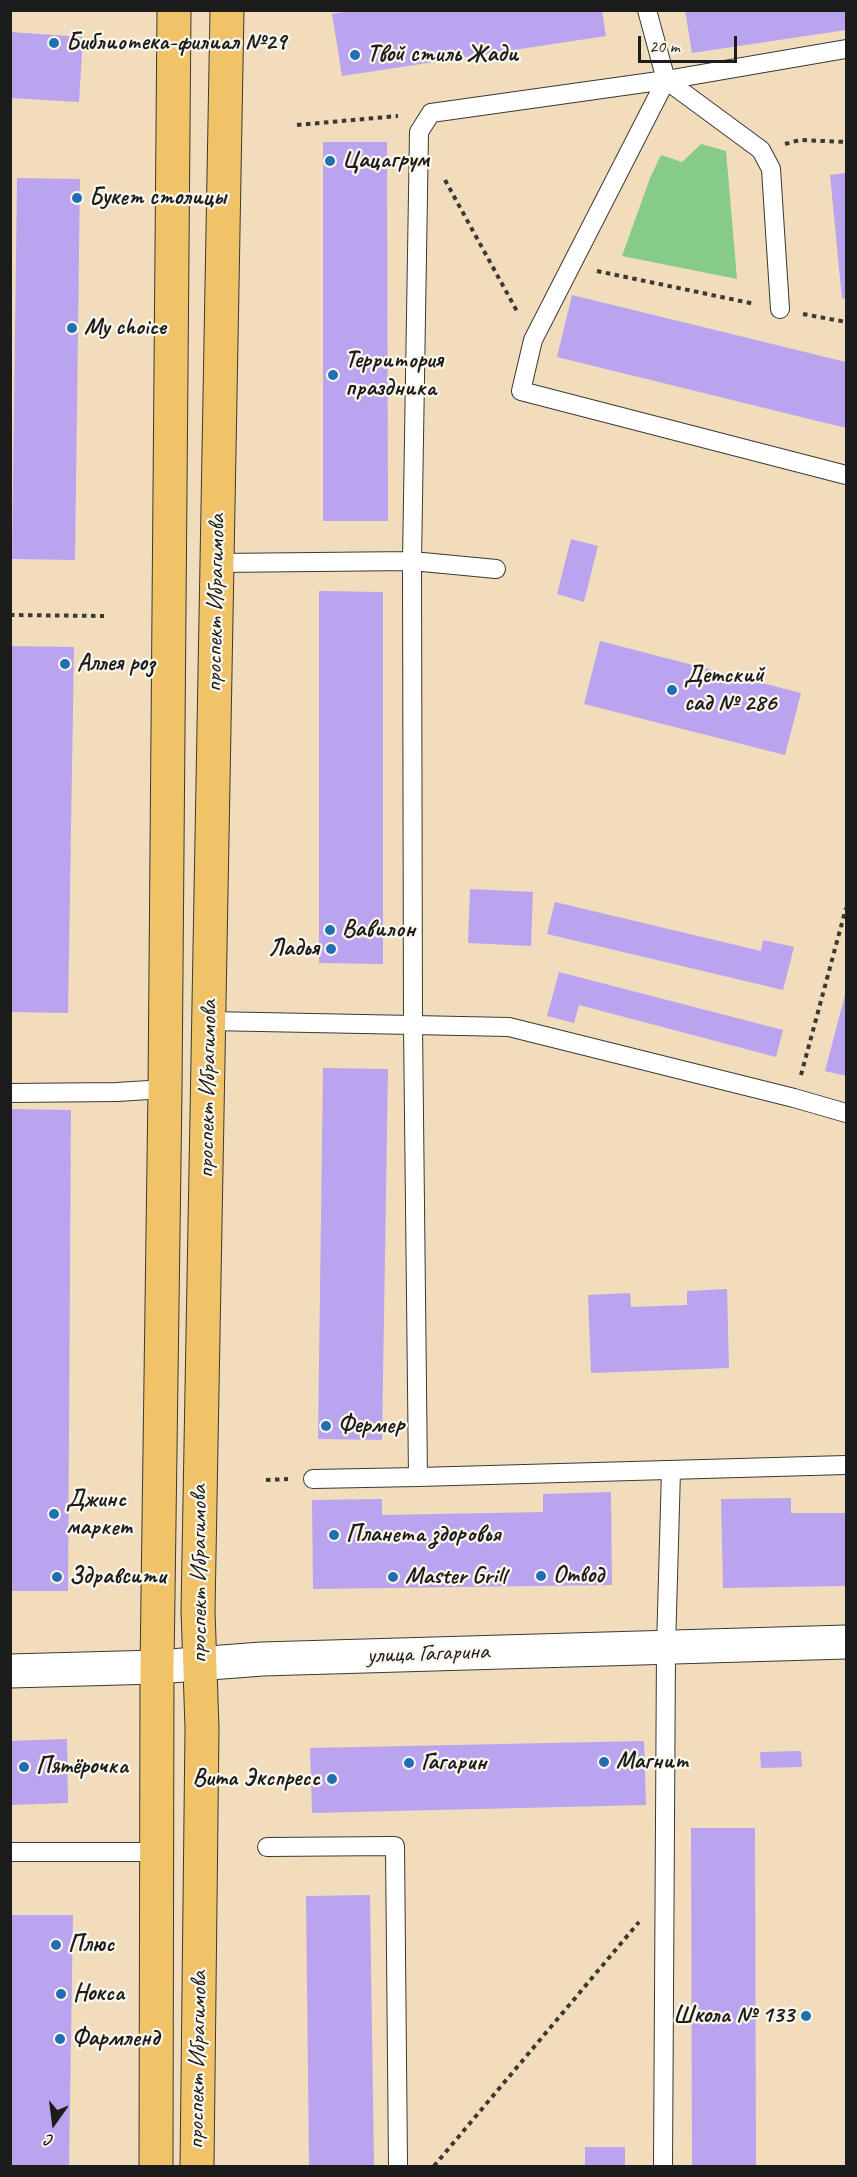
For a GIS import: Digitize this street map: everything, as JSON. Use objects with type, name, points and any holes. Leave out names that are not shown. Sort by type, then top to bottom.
[{"type":"main road","name":"проспект Ибрагимова","points":[[156,2166],[157,1667],[165,1089],[174,10]]},
{"type":"main road","name":"проспект Ибрагимова","points":[[197,2166],[202,1728],[198,1610],[227,10]]},
{"type":"street","name":"улица Гагарина","points":[[10,1671],[200,1665],[262,1659],[846,1642]]},
{"type":"lane","points":[[647,10],[666,80],[761,150],[771,169],[780,309]]},
{"type":"lane","points":[[418,1477],[412,561],[419,132],[431,113],[666,80],[846,49]]},
{"type":"lane","points":[[666,80],[533,340],[521,391],[846,475]]},
{"type":"lane","points":[[217,563],[412,561],[496,569]]},
{"type":"lane","points":[[209,1021],[509,1027],[846,1113]]},
{"type":"lane","points":[[10,1093],[165,1089]]},
{"type":"lane","points":[[313,1479],[671,1471],[846,1464]]},
{"type":"lane","points":[[663,2166],[666,1648],[671,1471]]},
{"type":"lane","points":[[267,1847],[395,1846],[398,2166]]},
{"type":"lane","points":[[10,1852],[158,1852]]},
{"type":"path","points":[[297,125],[431,113]]},
{"type":"path","points":[[419,132],[533,340]]},
{"type":"path","points":[[761,150],[800,140],[846,142]]},
{"type":"path","points":[[571,266],[846,322]]},
{"type":"path","points":[[10,615],[104,616]]},
{"type":"path","points":[[794,1098],[846,908]]},
{"type":"path","points":[[434,2166],[664,1891]]},
{"type":"green space","points":[[701,144],[726,151],[737,279],[622,256],[650,178],[661,155],[682,162]]},
{"type":"building","points":[[353,10],[602,10],[606,36],[342,76],[332,14]]},
{"type":"building","points":[[685,10],[846,10],[846,30],[692,53]]},
{"type":"building","points":[[10,32],[83,37],[79,102],[10,98]]},
{"type":"building","points":[[323,142],[387,142],[388,521],[323,521]]},
{"type":"building","points":[[846,173],[846,298],[842,299],[830,175]]},
{"type":"building","points":[[17,178],[80,179],[75,560],[12,559]]},
{"type":"building","points":[[572,295],[846,362],[846,428],[557,357]]},
{"type":"building","points":[[571,539],[598,546],[584,602],[557,594]]},
{"type":"building","points":[[319,591],[383,592],[383,964],[319,963]]},
{"type":"building","points":[[600,641],[801,693],[785,755],[584,704]]},
{"type":"building","points":[[10,646],[74,647],[68,1013],[10,1012]]},
{"type":"building","points":[[470,889],[533,892],[531,946],[468,943]]},
{"type":"building","points":[[555,902],[761,951],[763,940],[794,947],[783,990],[547,934]]},
{"type":"building","points":[[559,972],[783,1030],[776,1057],[579,1005],[574,1023],[547,1016]]},
{"type":"building","points":[[846,991],[846,1076],[825,1071]]},
{"type":"building","points":[[323,1068],[388,1069],[382,1440],[318,1439]]},
{"type":"building","points":[[10,1109],[71,1110],[68,1591],[10,1591]]},
{"type":"building","points":[[727,1289],[729,1368],[591,1373],[588,1295],[630,1293],[631,1307],[687,1305],[687,1291]]},
{"type":"building","points":[[611,1492],[612,1585],[313,1589],[312,1500],[382,1499],[382,1515],[543,1512],[543,1494]]},
{"type":"building","points":[[791,1498],[791,1513],[846,1513],[846,1586],[723,1588],[721,1499]]},
{"type":"building","points":[[67,1739],[68,1803],[10,1805],[10,1741]]},
{"type":"building","points":[[644,1741],[646,1805],[312,1813],[310,1748]]},
{"type":"building","points":[[801,1751],[802,1767],[761,1768],[760,1752]]},
{"type":"building","points":[[691,1828],[755,1828],[756,2166],[692,2166]]},
{"type":"building","points":[[370,1895],[374,2166],[309,2166],[306,1896]]},
{"type":"building","points":[[10,1915],[73,1915],[69,2166],[10,2166]]},
{"type":"building","points":[[585,2147],[625,2147],[625,2166],[585,2166]]},
{"type":"place","name":"Библиотека-филиал №29","points":[[54,43]]},
{"type":"place","name":"Твой стиль Жади","points":[[355,55]]},
{"type":"place","name":"Цацагрум","points":[[330,161]]},
{"type":"place","name":"Букет столицы","points":[[77,198]]},
{"type":"place","name":"My choice","points":[[72,328]]},
{"type":"place","name":"Территория праздника","points":[[333,375]]},
{"type":"place","name":"Аллея роз","points":[[65,664]]},
{"type":"place","name":"Детский сад № 286","points":[[672,690]]},
{"type":"place","name":"Вавилон","points":[[330,930]]},
{"type":"place","name":"Ладья","points":[[331,949]]},
{"type":"place","name":"Фермер","points":[[326,1426]]},
{"type":"place","name":"Джинс маркет","points":[[54,1514]]},
{"type":"place","name":"Планета здоровья","points":[[334,1535]]},
{"type":"place","name":"Отвод","points":[[541,1576]]},
{"type":"place","name":"Здравсити","points":[[57,1577]]},
{"type":"place","name":"Master Grill","points":[[393,1577]]},
{"type":"place","name":"Магнит","points":[[604,1762]]},
{"type":"place","name":"Гагарин","points":[[409,1763]]},
{"type":"place","name":"Пятёрочка","points":[[24,1767]]},
{"type":"place","name":"Вита Экспресс","points":[[332,1779]]},
{"type":"place","name":"Плюс","points":[[56,1945]]},
{"type":"place","name":"Нокса","points":[[61,1994]]},
{"type":"place","name":"Школа № 133","points":[[806,2016]]},
{"type":"place","name":"Фармленд","points":[[60,2039]]}]
